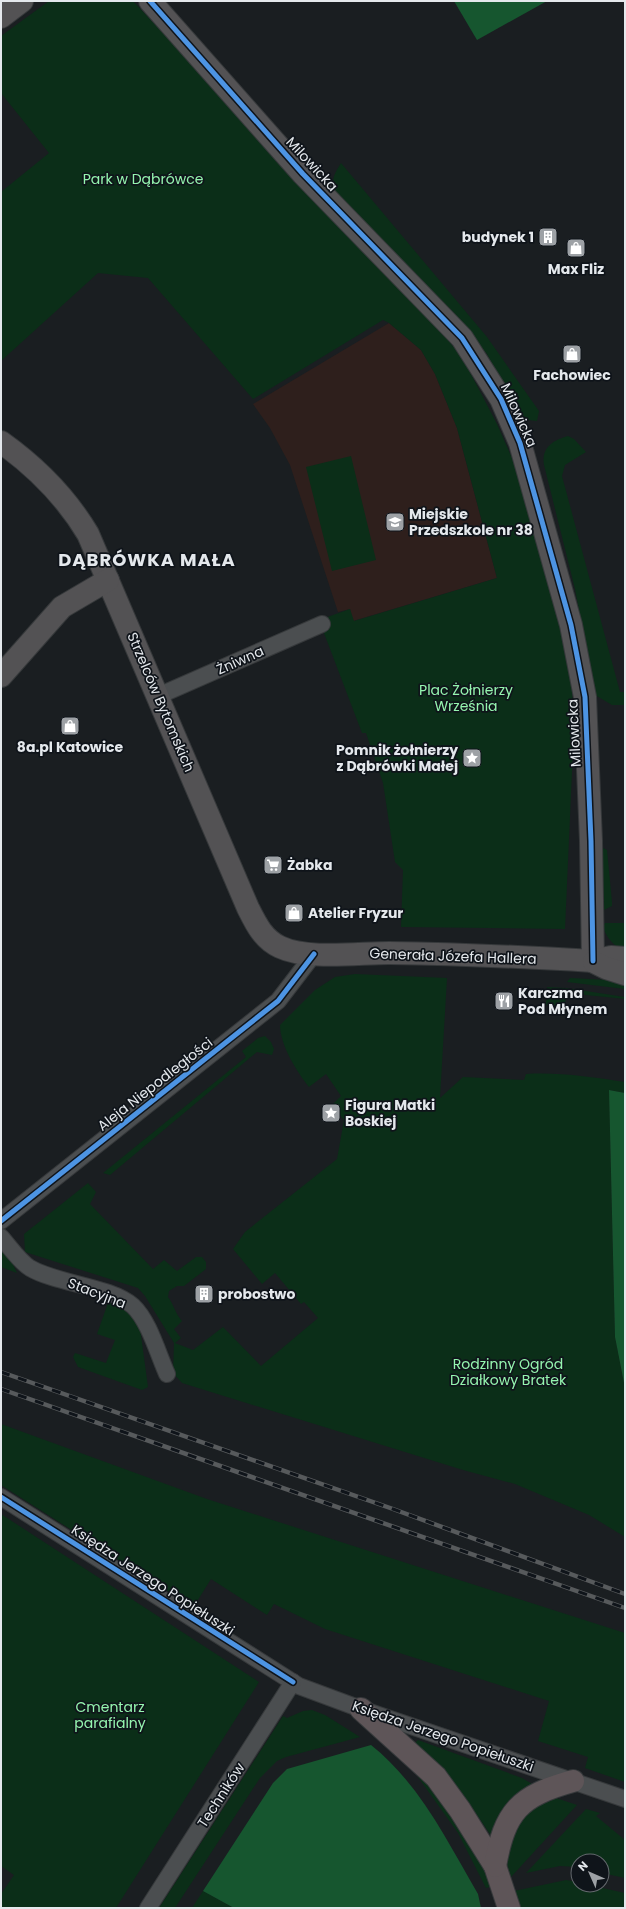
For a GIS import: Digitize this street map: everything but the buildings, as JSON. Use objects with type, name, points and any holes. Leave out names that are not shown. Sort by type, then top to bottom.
[{"type":"highway","points":[[361,1709],[436,1777],[460,1810],[495,1866],[509,1908]]},
{"type":"highway","points":[[495,1866],[500,1839],[510,1817],[527,1800],[545,1789],[573,1781]]},
{"type":"street","points":[[1,16],[22,1]]},
{"type":"street","name":"Milowicka","points":[[150,1],[303,174],[462,338],[490,379],[508,414],[520,443],[571,625],[584,697],[591,841],[593,962]]},
{"type":"street","name":"Strzelców Bytomskich","points":[[1,442],[32,466],[58,491],[75,512],[88,534],[258,926],[267,938],[280,947],[292,952],[314,954]]},
{"type":"street","points":[[1,676],[62,607],[108,580]]},
{"type":"street","name":"Żniwna","points":[[158,696],[322,624]]},
{"type":"street","name":"Generała Józefa Hallera","points":[[314,954],[389,953],[593,962],[611,957],[625,958]]},
{"type":"street","name":"Aleja Niepodległości","points":[[4,1214],[278,1001],[314,954]]},
{"type":"street","name":"Generała Józefa Hallera","points":[[593,962],[625,974]]},
{"type":"street","name":"Stacyjna","points":[[1,1237],[29,1267],[112,1295],[126,1301],[134,1307],[143,1319],[167,1374]]},
{"type":"street","name":"Księdza Jerzego Popiełuszki","points":[[1,1497],[293,1682],[361,1709],[625,1799]]},
{"type":"street","name":"Techników","points":[[148,1908],[293,1682]]},
{"type":"shaded area","name":"Miejskie Przedszkole nr 38","points":[[389,323],[421,350],[435,374],[457,428],[497,578],[353,621],[350,609],[338,612],[290,465],[270,428],[253,404]]},
{"type":"green space","points":[[49,1],[133,1],[438,328],[462,357],[497,424],[519,474],[561,625],[572,691],[574,726],[565,929],[401,927],[403,870],[395,862],[383,783],[366,733],[362,733],[319,620],[350,609],[354,621],[497,578],[457,428],[435,374],[421,350],[389,323],[383,320],[253,399],[148,278],[98,273],[1,361],[1,192],[49,153],[1,93],[1,36]]},
{"type":"green space","points":[[454,1],[547,1],[477,40]]},
{"type":"green space","points":[[341,163],[487,337],[539,411],[537,421],[528,420],[518,412],[487,354],[463,325],[334,193],[334,177]]},
{"type":"green space","points":[[568,436],[574,439],[586,452],[565,465],[562,476],[620,692],[625,692],[625,705],[612,705],[595,695],[575,589],[544,465],[544,454],[546,449],[553,442]]},
{"type":"green space","points":[[351,456],[376,560],[332,571],[306,467]]},
{"type":"green space","points":[[601,847],[607,850],[612,902],[612,906],[602,911]]},
{"type":"green space","points":[[605,923],[625,923],[625,951],[617,947],[608,937],[603,926]]},
{"type":"green space","name":"Rodzinny Ogród Działkowy Bratek","points":[[355,974],[447,978],[440,1098],[463,1077],[524,1080],[526,1074],[563,1074],[625,1082],[625,1093],[609,1090],[615,1337],[625,1388],[625,1537],[589,1515],[515,1484],[463,1470],[182,1383],[173,1373],[174,1343],[145,1296],[138,1288],[25,1252],[24,1234],[88,1183],[96,1192],[90,1204],[153,1269],[164,1260],[177,1271],[196,1257],[202,1257],[206,1262],[206,1269],[184,1286],[177,1286],[169,1291],[168,1297],[182,1321],[174,1329],[181,1338],[175,1343],[193,1350],[223,1327],[261,1366],[318,1318],[304,1302],[301,1304],[275,1273],[262,1284],[233,1249],[245,1232],[337,1159],[344,1120],[332,1105],[341,1096],[326,1074],[309,1087],[299,1074],[290,1058],[283,1041],[280,1025],[315,990],[335,977]]},
{"type":"green space","points":[[570,978],[609,980],[625,983],[625,989],[567,982]]},
{"type":"green space","points":[[547,987],[566,988],[625,997],[625,999],[566,993],[565,1007],[546,1005]]},
{"type":"green space","points":[[265,1036],[271,1042],[274,1049],[272,1055],[257,1052],[110,1175],[103,1173],[246,1057],[242,1051],[258,1038]]},
{"type":"green space","points":[[609,1090],[625,1093],[625,1388],[615,1337]]},
{"type":"green space","points":[[1,1247],[10,1258],[17,1273],[1,1267]]},
{"type":"green space","points":[[109,1300],[126,1306],[140,1328],[148,1387],[142,1390],[78,1367],[73,1357],[75,1353],[106,1363],[115,1340],[97,1334]]},
{"type":"green space","points":[[1,1424],[207,1499],[625,1633],[625,1782],[585,1768],[588,1757],[538,1741],[549,1701],[325,1629],[274,1604],[267,1615],[211,1579],[196,1603],[188,1604],[1,1485]]},
{"type":"green space","name":"Cmentarz parafialny","points":[[1,1514],[259,1682],[116,1908],[1,1908],[1,1894],[14,1875],[1,1866]]},
{"type":"green space","points":[[312,1710],[325,1715],[360,1737],[286,1757],[277,1761],[260,1778],[175,1908],[159,1908],[283,1716],[287,1718],[303,1711]]},
{"type":"green space","points":[[418,1740],[522,1778],[532,1784],[532,1787],[492,1837],[460,1790],[433,1759],[415,1743]]},
{"type":"green space","points":[[371,1745],[404,1777],[431,1814],[478,1894],[481,1908],[234,1908],[203,1891],[273,1783],[287,1769]]},
{"type":"green space","points":[[413,1770],[418,1770],[462,1826],[493,1886],[486,1888],[458,1833]]},
{"type":"green space","points":[[553,1797],[577,1805],[511,1877],[506,1861],[520,1816]]},
{"type":"green space","points":[[586,1809],[600,1813],[596,1816],[625,1840],[625,1878],[610,1875],[610,1853],[570,1853],[570,1867],[560,1866],[526,1873]]},
{"type":"green space","points":[[566,1880],[570,1881],[570,1893],[610,1893],[610,1890],[625,1893],[625,1908],[519,1908],[514,1891]]},
{"type":"green space","points":[[203,1891],[234,1908],[192,1908]]},
{"type":"railway","points":[[1,1372],[393,1509],[625,1594]]},
{"type":"railway","points":[[1,1389],[625,1608]]},
{"type":"cycle path","points":[[150,1],[303,174],[462,338],[501,399],[520,443],[571,625],[585,697],[591,841],[593,961]]},
{"type":"cycle path","points":[[1,1221],[278,1001],[314,954]]},
{"type":"cycle path","points":[[1,1497],[293,1682]]},
{"type":"place","name":"budynek 1","points":[[548,237]]},
{"type":"place","name":"Max Fliz","points":[[576,248]]},
{"type":"place","name":"Fachowiec","points":[[572,354]]},
{"type":"place","name":"Miejskie Przedszkole nr 38","points":[[395,522]]},
{"type":"place","name":"8a.pl Katowice","points":[[70,726]]},
{"type":"place","name":"Pomnik żołnierzy z Dąbrówki Małej","points":[[472,758]]},
{"type":"place","name":"Żabka","points":[[273,865]]},
{"type":"place","name":"Atelier Fryzur","points":[[294,913]]},
{"type":"place","name":"Karczma Pod Młynem","points":[[504,1001]]},
{"type":"place","name":"Figura Matki Boskiej","points":[[331,1113]]},
{"type":"place","name":"probostwo","points":[[204,1294]]},
{"type":"district","name":"DĄBRÓWKA MAŁA","points":[[147,560]]},
{"type":"park label","name":"Park w Dąbrówce","points":[[143,179]]},
{"type":"park label","name":"Plac Żołnierzy Września","points":[[466,698]]}]
